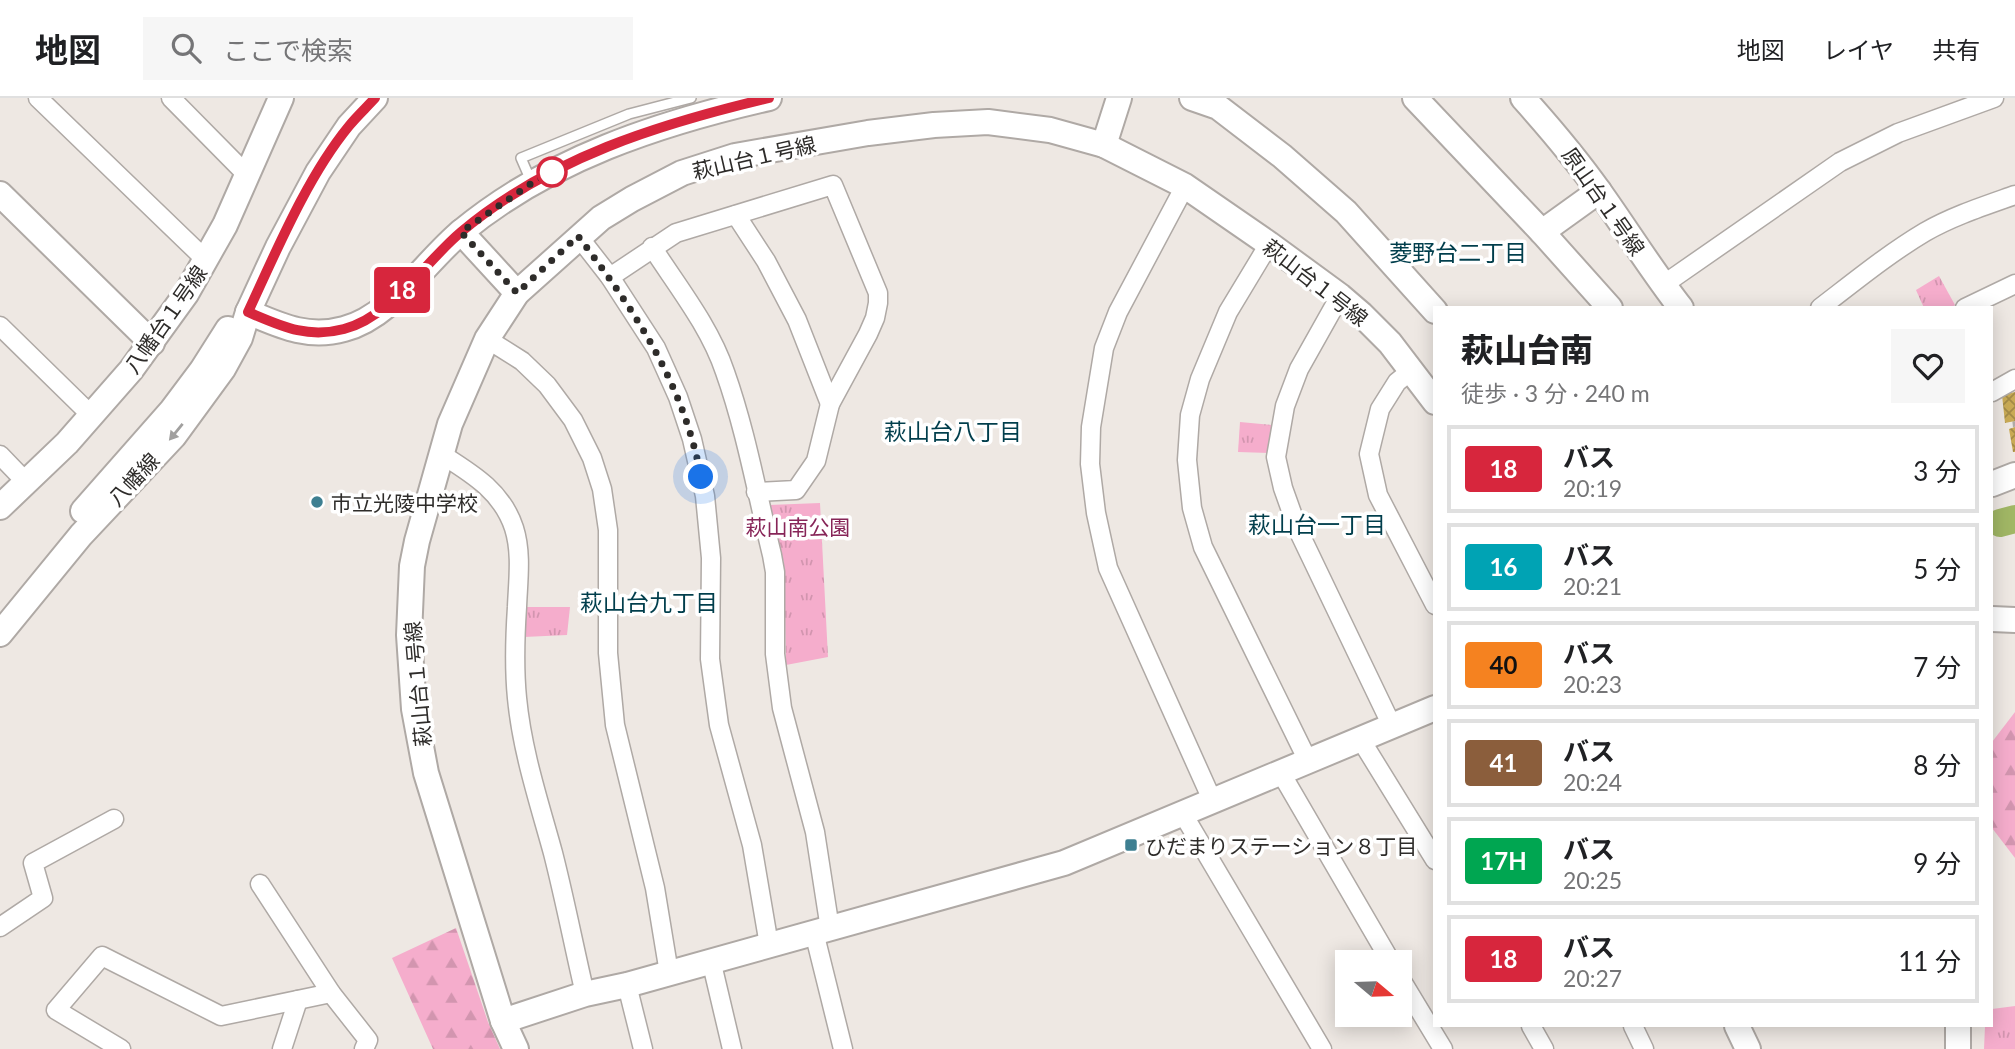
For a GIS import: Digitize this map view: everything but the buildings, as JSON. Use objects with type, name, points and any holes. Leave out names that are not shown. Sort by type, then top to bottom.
[{"type":"street","points":[[38,98],[206,260]]},
{"type":"street","points":[[170,98],[248,176]]},
{"type":"street","name":"八幡台１号線","points":[[0,507],[67,443],[152,343],[206,260],[248,176],[281,98]]},
{"type":"street","name":"八幡線","points":[[0,634],[81,535],[174,436],[223,369],[240,338],[248,312],[278,247],[318,172],[349,126],[375,98]]},
{"type":"street","points":[[248,312],[287,328],[316,335],[346,329],[374,316],[461,232],[532,183],[568,163],[623,139],[769,98]]},
{"type":"street","points":[[1104,145],[1119,98]]},
{"type":"street","points":[[1192,98],[1218,107],[1282,156],[1346,212],[1433,309]]},
{"type":"street","points":[[1415,98],[1542,232],[1607,306]]},
{"type":"street","name":"原山台１号線","points":[[1522,98],[1554,132],[1600,191],[1679,306]]},
{"type":"street","points":[[1663,285],[1840,162],[1898,133],[1994,98]]},
{"type":"street","name":"萩山台１号線","points":[[516,1049],[503,1021],[426,773],[414,709],[409,635],[412,566],[441,454],[461,395],[487,339],[517,293],[601,218],[682,173],[735,156],[868,132],[934,125],[988,122],[1050,130],[1104,145],[1185,186],[1269,244],[1340,296],[1390,343],[1433,399]]},
{"type":"street","points":[[610,277],[676,233],[833,185],[878,293],[875,318],[830,404],[816,461],[796,490],[756,492]]},
{"type":"street","points":[[1185,186],[1118,312],[1104,348],[1091,426],[1090,464],[1096,513],[1108,568],[1213,802]]},
{"type":"street","points":[[1542,232],[1600,191]]},
{"type":"street","points":[[0,194],[152,343]]},
{"type":"street","points":[[1823,306],[1903,245],[1928,230],[1965,212],[2015,195]]},
{"type":"street","points":[[736,215],[766,261],[797,320],[830,404]]},
{"type":"street","points":[[461,232],[517,293]]},
{"type":"street","points":[[578,236],[610,277],[656,348],[678,397],[697,457],[705,496],[711,558],[710,659],[719,725],[752,845],[769,945]]},
{"type":"street","points":[[1269,244],[1228,312],[1200,379],[1190,415],[1187,460],[1192,508],[1203,547],[1308,761]]},
{"type":"street","points":[[652,247],[690,304],[725,371],[756,492],[775,572],[775,654],[782,708],[815,832],[822,930],[843,1049]]},
{"type":"street","points":[[1969,306],[2015,284]]},
{"type":"street","points":[[1340,296],[1299,369],[1285,406],[1276,457],[1283,488],[1298,530],[1392,726]]},
{"type":"street","name":"八幡線","points":[[0,607],[126,459],[172,410],[227,331],[248,312]]},
{"type":"street","points":[[0,326],[91,415]]},
{"type":"street","points":[[487,339],[522,361],[547,385],[573,420],[592,458],[602,489],[608,530],[608,653],[615,724],[655,888],[668,973]]},
{"type":"street","points":[[1412,370],[1397,382],[1380,409],[1369,454],[1378,495],[1433,601]]},
{"type":"street","points":[[1993,391],[2015,379]]},
{"type":"street","points":[[441,454],[487,485],[513,525],[519,573],[515,641],[517,697],[533,785],[553,855],[585,994]]},
{"type":"street","points":[[0,455],[25,481]]},
{"type":"street","points":[[1993,484],[2015,475]]},
{"type":"street","points":[[1993,619],[2015,620]]},
{"type":"street","points":[[503,1021],[585,994],[627,985],[1064,863],[1433,709]]},
{"type":"street","points":[[1361,740],[1433,857]]},
{"type":"street","points":[[1282,772],[1384,950]]},
{"type":"street","points":[[1183,814],[1322,1049]]},
{"type":"street","points":[[0,928],[43,898],[33,863],[114,819]]},
{"type":"street","points":[[260,884],[331,993],[368,1040],[364,1049]]},
{"type":"street","points":[[121,1049],[56,1010],[102,956],[221,1016],[331,993]]},
{"type":"street","points":[[711,960],[732,1049]]},
{"type":"street","points":[[627,985],[643,1049]]},
{"type":"street","points":[[1412,998],[1443,1049]]},
{"type":"street","points":[[282,1049],[298,1000]]},
{"type":"street","points":[[1532,1027],[1544,1049]]},
{"type":"street","points":[[1633,1027],[1644,1049]]},
{"type":"street","points":[[1737,1027],[1748,1049]]},
{"type":"street","points":[[1958,1027],[1958,1049]]},
{"type":"lane","points":[[532,183],[521,158],[629,114],[691,98]]},
{"type":"green space","points":[[1939,276],[1955,305],[1923,306],[1916,290]]},
{"type":"green space","points":[[1240,422],[1272,425],[1269,453],[1238,452]]},
{"type":"green space","name":"萩山南公園","points":[[820,503],[828,657],[786,665],[784,563],[769,505]]},
{"type":"green space","points":[[527,607],[570,607],[567,635],[524,637]]},
{"type":"green space","points":[[2015,712],[2015,858],[1993,829],[1993,741]]},
{"type":"green space","points":[[456,928],[500,1049],[433,1049],[392,958]]},
{"type":"green space","points":[[2015,1006],[2015,1049],[1984,1049],[1985,1027],[1993,1027],[1993,1009]]},
{"type":"waterway","points":[[2000,523],[2015,519]]},
{"type":"bus line","name":"18","points":[[375,98],[349,126],[318,172],[278,247],[248,312],[287,328],[316,335],[346,329],[374,316],[461,232],[532,183],[568,163],[623,139],[769,98]]},
{"type":"place","name":"市立光陵中学校","points":[[317,502]]},
{"type":"place","name":"ひだまりステーション８丁目","points":[[1131,845]]},
{"type":"district","name":"菱野台二丁目","points":[[1458,252]]},
{"type":"district","name":"萩山台八丁目","points":[[953,431]]},
{"type":"district","name":"萩山台一丁目","points":[[1317,524]]},
{"type":"district","name":"萩山台九丁目","points":[[649,602]]},
{"type":"route","points":[[552,172],[461,232],[517,293],[578,236],[610,277],[656,348],[687,420],[701,477]]}]
